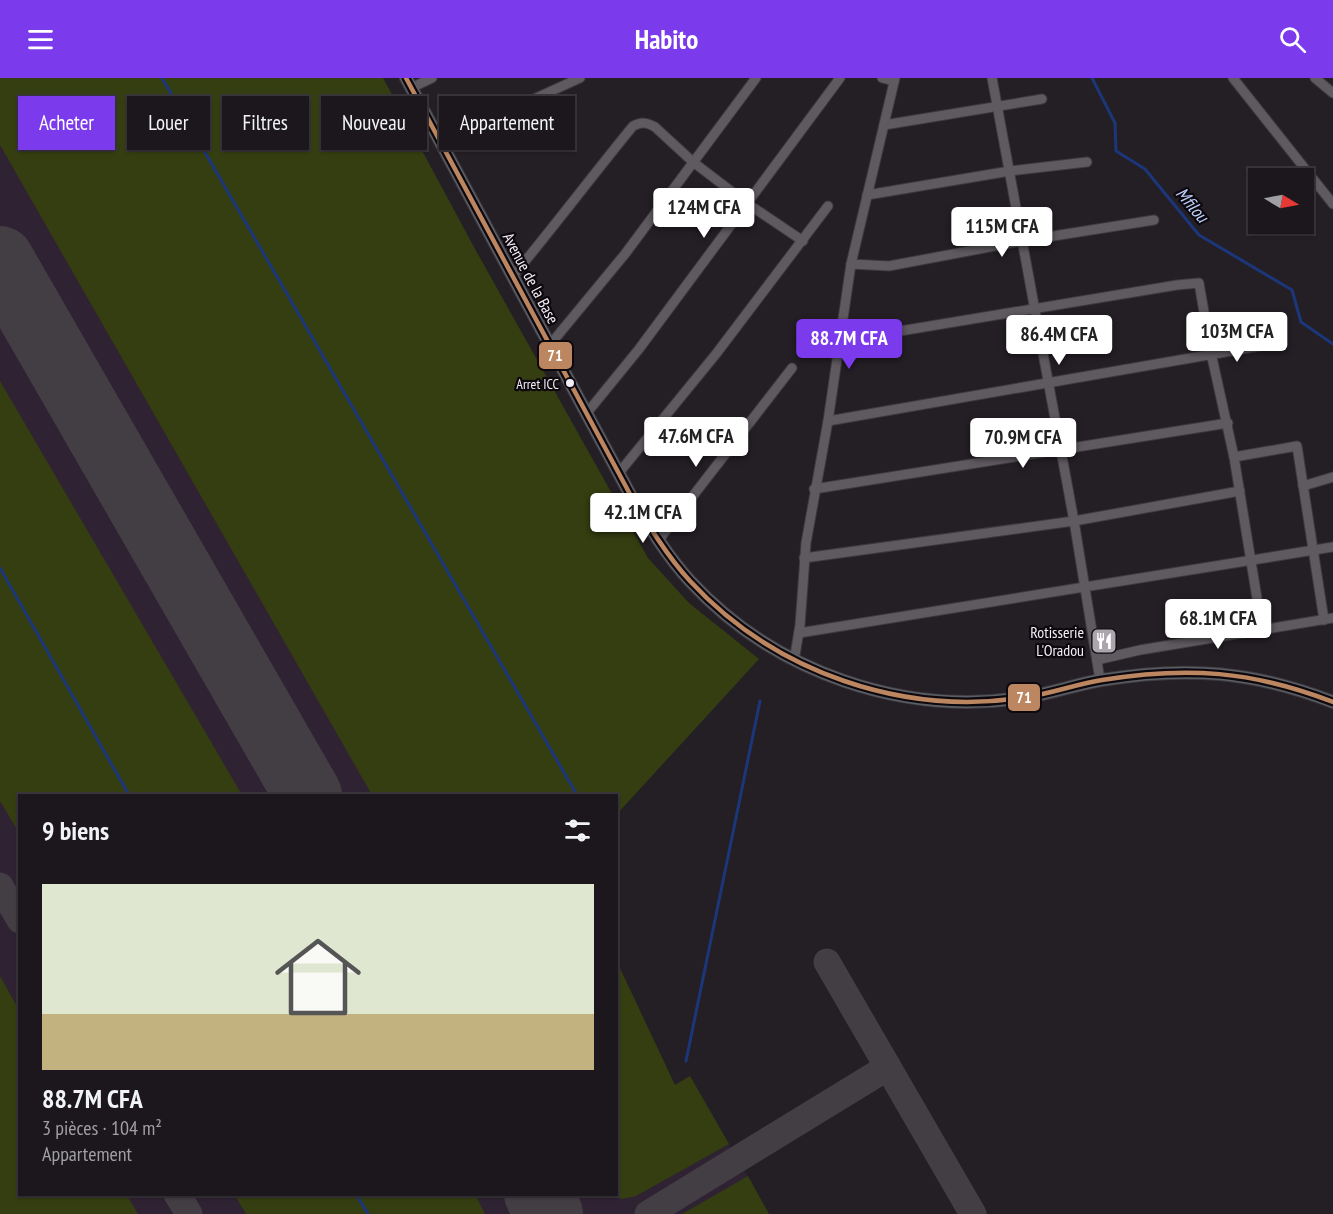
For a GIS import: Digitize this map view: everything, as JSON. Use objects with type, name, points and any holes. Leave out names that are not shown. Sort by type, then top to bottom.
[{"type":"main road","name":"Avenue de la Base","points":[[408,83],[439,140]]},
{"type":"main road","name":"Avenue de la Base","points":[[444,150],[618,474],[658,541],[690,581],[730,620],[794,661],[838,680],[879,692],[948,701],[975,702],[1027,697],[1100,680],[1149,673],[1191,671],[1242,676],[1284,684],[1333,702]]},
{"type":"street","points":[[408,83],[432,78]]},
{"type":"street","points":[[541,96],[580,78]]},
{"type":"street","points":[[549,346],[625,254],[756,78]]},
{"type":"street","points":[[586,414],[639,349],[840,78]]},
{"type":"street","points":[[794,661],[799,633],[804,558],[814,489],[828,420],[851,264],[894,80],[882,78]]},
{"type":"street","points":[[992,78],[1036,309],[1100,680]]},
{"type":"street","points":[[1233,78],[1333,204]]},
{"type":"street","points":[[1315,78],[1333,93]]},
{"type":"street","points":[[884,125],[1042,99]]},
{"type":"street","points":[[512,277],[633,126],[641,123],[648,123],[693,162],[748,204],[803,241]]},
{"type":"street","points":[[867,195],[1010,171],[1087,162]]},
{"type":"street","points":[[618,474],[716,354],[828,206]]},
{"type":"street","points":[[851,264],[889,266],[1022,241],[1154,220]]},
{"type":"street","points":[[840,341],[1196,282],[1200,286],[1211,353],[1228,423],[1262,629]]},
{"type":"street","points":[[828,420],[1260,346]]},
{"type":"street","points":[[658,541],[792,368]]},
{"type":"street","points":[[814,489],[1228,423]]},
{"type":"street","points":[[1097,660],[1140,650],[1329,619],[1313,550],[1297,446],[1234,457]]},
{"type":"street","points":[[1303,486],[1333,477]]},
{"type":"street","points":[[804,558],[1074,521],[1240,491]]},
{"type":"street","points":[[799,633],[1333,547]]},
{"type":"shaded area","points":[[0,78],[383,78],[393,96],[321,96],[321,150],[422,150],[648,558],[689,603],[759,659],[618,813],[618,794],[18,794],[18,1196],[618,1196],[618,964],[675,1085],[690,1076],[769,1214],[0,1214]]},
{"type":"green space","points":[[0,78],[383,78],[393,96],[321,96],[321,150],[422,150],[648,558],[689,603],[759,659],[618,813],[618,794],[371,794],[0,145]]},
{"type":"green space","points":[[0,381],[241,794],[18,794],[18,831],[0,801]]},
{"type":"green space","points":[[618,964],[675,1085],[690,1076],[729,1144],[636,1196],[622,1199],[615,1196],[618,1196]]},
{"type":"green space","points":[[0,976],[18,1008],[18,1196],[127,1196],[138,1214],[0,1214]]},
{"type":"green space","points":[[748,1176],[769,1214],[682,1214]]},
{"type":"green space","points":[[235,1196],[476,1196],[485,1214],[246,1214]]},
{"type":"waterway","points":[[162,78],[576,794]]},
{"type":"waterway","name":"Mfilou","points":[[1092,78],[1115,123],[1116,151],[1145,169],[1199,235],[1292,290],[1301,322],[1333,344]]},
{"type":"waterway","points":[[0,568],[128,794]]},
{"type":"waterway","points":[[686,1061],[760,701]]},
{"type":"waterway","points":[[357,1196],[368,1214]]},
{"type":"taxiway","points":[[0,886],[18,917]]},
{"type":"taxiway","points":[[827,962],[973,1214]]},
{"type":"taxiway","points":[[648,1214],[888,1067]]},
{"type":"taxiway","points":[[178,1196],[189,1214]]},
{"type":"taxiway","points":[[547,1210],[548,1214]]},
{"type":"runway","points":[[0,260],[307,794]]},
{"type":"runway","points":[[539,1196],[549,1214]]},
{"type":"transit line","name":"71","points":[[406,78],[631,496],[690,581],[724,613],[761,641],[802,663],[844,681],[889,693],[934,700],[981,702],[1027,697],[1102,680],[1163,673],[1191,673],[1247,678],[1304,692],[1333,702]]},
{"type":"place","name":"Arret ICC","points":[[570,383]]},
{"type":"place","name":"Rotisserie L'Oradou","points":[[1104,641]]}]
